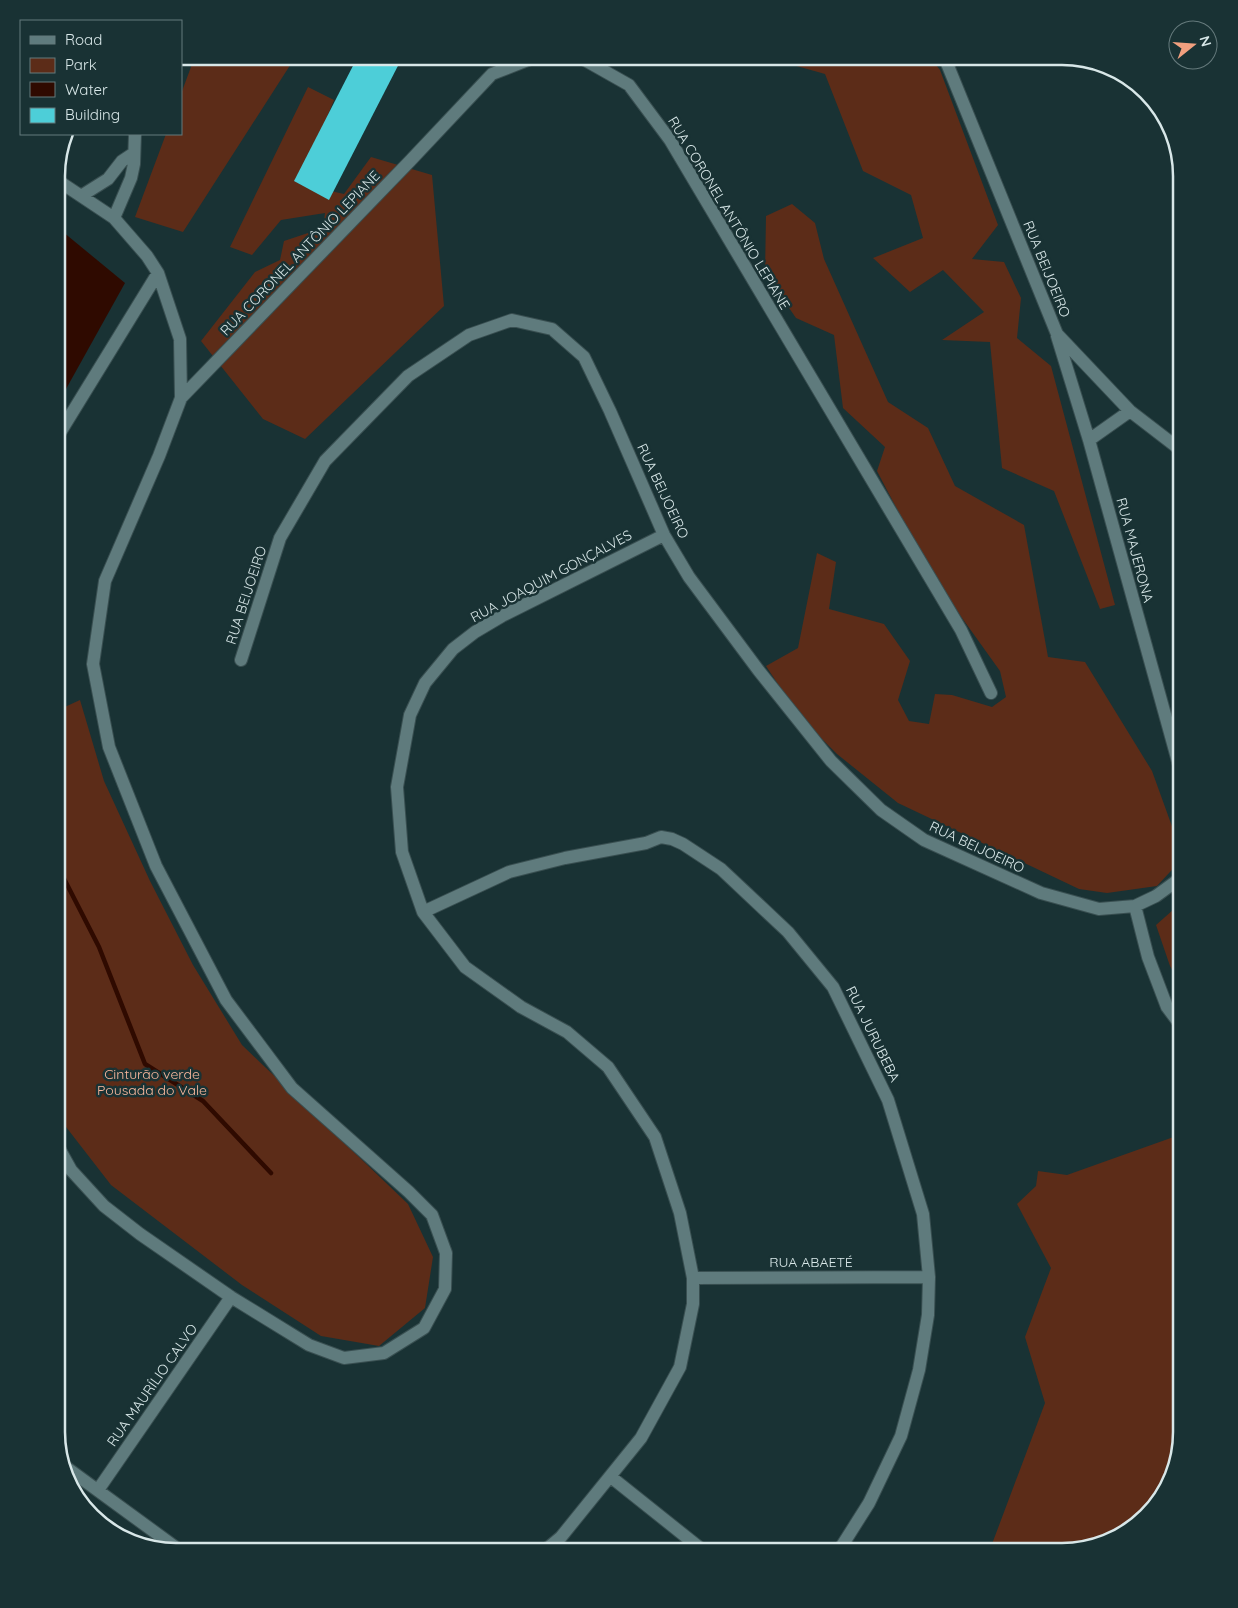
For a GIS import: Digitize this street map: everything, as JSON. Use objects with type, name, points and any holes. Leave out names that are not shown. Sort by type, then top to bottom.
[{"type":"street","name":"RUA CORONEL ANTÔNIO LEPIANE","points":[[181,398],[492,74],[515,65]]},
{"type":"street","name":"RUA CORONEL ANTÔNIO LEPIANE","points":[[594,65],[629,85],[670,140],[961,630],[991,693]]},
{"type":"street","name":"RUA BEIJOEIRO","points":[[948,65],[1057,334],[1130,411],[1173,444]]},
{"type":"street","points":[[114,218],[131,178],[134,164],[135,135]]},
{"type":"street","points":[[81,196],[108,179],[122,161],[134,153]]},
{"type":"street","points":[[65,186],[114,218],[147,256],[158,273],[180,339],[181,398],[159,456],[105,581],[93,664],[109,747],[156,866],[226,1000],[292,1088],[409,1192],[432,1215],[446,1253],[445,1290],[424,1328],[384,1353],[344,1358],[309,1345],[231,1297],[140,1234],[104,1206],[71,1170],[65,1159]]},
{"type":"street","points":[[65,424],[158,273]]},
{"type":"street","name":"RUA BEIJOEIRO","points":[[241,660],[280,538],[325,461],[408,376],[468,335],[512,320],[552,329],[584,358],[610,411],[664,535],[690,577],[759,672],[831,761],[881,810],[924,840],[1041,893],[1099,909],[1135,906],[1156,896],[1173,884]]},
{"type":"street","name":"RUA MAJERONA","points":[[1057,334],[1089,440],[1173,743]]},
{"type":"street","points":[[1089,440],[1130,411]]},
{"type":"street","name":"RUA JOAQUIM GONÇALVES","points":[[554,1543],[561,1537],[611,1477],[641,1438],[680,1367],[693,1304],[693,1278],[680,1213],[655,1137],[608,1067],[567,1032],[521,1007],[464,967],[424,912],[402,852],[397,787],[410,715],[425,683],[453,649],[475,632],[552,590],[664,535]]},
{"type":"street","name":"RUA JURUBEBA","points":[[424,912],[508,872],[566,858],[646,843],[661,837],[672,839],[721,869],[788,932],[833,987],[888,1100],[923,1214],[929,1277],[928,1316],[919,1370],[901,1436],[869,1503],[844,1543]]},
{"type":"street","points":[[1135,906],[1148,958],[1167,1007],[1173,1015]]},
{"type":"street","name":"RUA ABAETÉ","points":[[693,1278],[929,1277]]},
{"type":"street","name":"RUA MAURÍLIO CALVO","points":[[98,1490],[231,1297]]},
{"type":"street","points":[[72,1472],[169,1543]]},
{"type":"street","points":[[611,1477],[694,1543]]},
{"type":"green space","points":[[192,65],[290,65],[183,232],[135,217],[166,135],[182,135],[182,91]]},
{"type":"green space","points":[[793,65],[936,65],[940,70],[998,225],[972,259],[1004,262],[1021,298],[1017,338],[1051,366],[1115,605],[1100,609],[1054,491],[1002,468],[990,342],[942,340],[984,312],[943,270],[910,292],[873,258],[923,238],[911,195],[863,171],[825,74]]},
{"type":"green space","points":[[308,87],[334,100],[300,184],[344,194],[371,157],[432,175],[444,306],[305,439],[263,419],[201,341],[255,272],[280,260],[284,241],[323,228],[325,213],[281,220],[252,255],[230,247]]},
{"type":"green space","points":[[792,204],[815,223],[824,259],[888,402],[928,428],[955,486],[1024,525],[1048,657],[1085,662],[1152,771],[1173,829],[1173,869],[1157,886],[1107,893],[1079,889],[898,803],[837,754],[799,716],[766,666],[798,648],[817,553],[836,562],[829,609],[884,624],[910,661],[898,700],[909,721],[929,724],[935,694],[952,695],[992,707],[1006,697],[1000,671],[932,576],[877,471],[885,447],[843,408],[834,335],[796,318],[765,273],[766,216]]},
{"type":"green space","name":"Cinturão verde Pousada do Vale","points":[[80,700],[104,781],[150,881],[193,965],[242,1045],[408,1204],[433,1257],[425,1308],[379,1346],[321,1336],[242,1285],[111,1185],[65,1126],[65,707]]},
{"type":"green space","points":[[1173,910],[1173,971],[1170,966],[1156,925]]},
{"type":"green space","points":[[1173,1137],[1173,1439],[1171,1454],[1162,1481],[1146,1505],[1135,1516],[1111,1532],[1077,1542],[992,1543],[1045,1403],[1025,1337],[1051,1268],[1017,1204],[1036,1186],[1038,1171],[1067,1175]]},
{"type":"water","points":[[65,234],[125,283],[65,391]]},
{"type":"building","points":[[353,65],[398,65],[329,200],[294,181]]},
{"type":"waterway","points":[[65,881],[99,947],[145,1064],[203,1101],[271,1173]]}]
